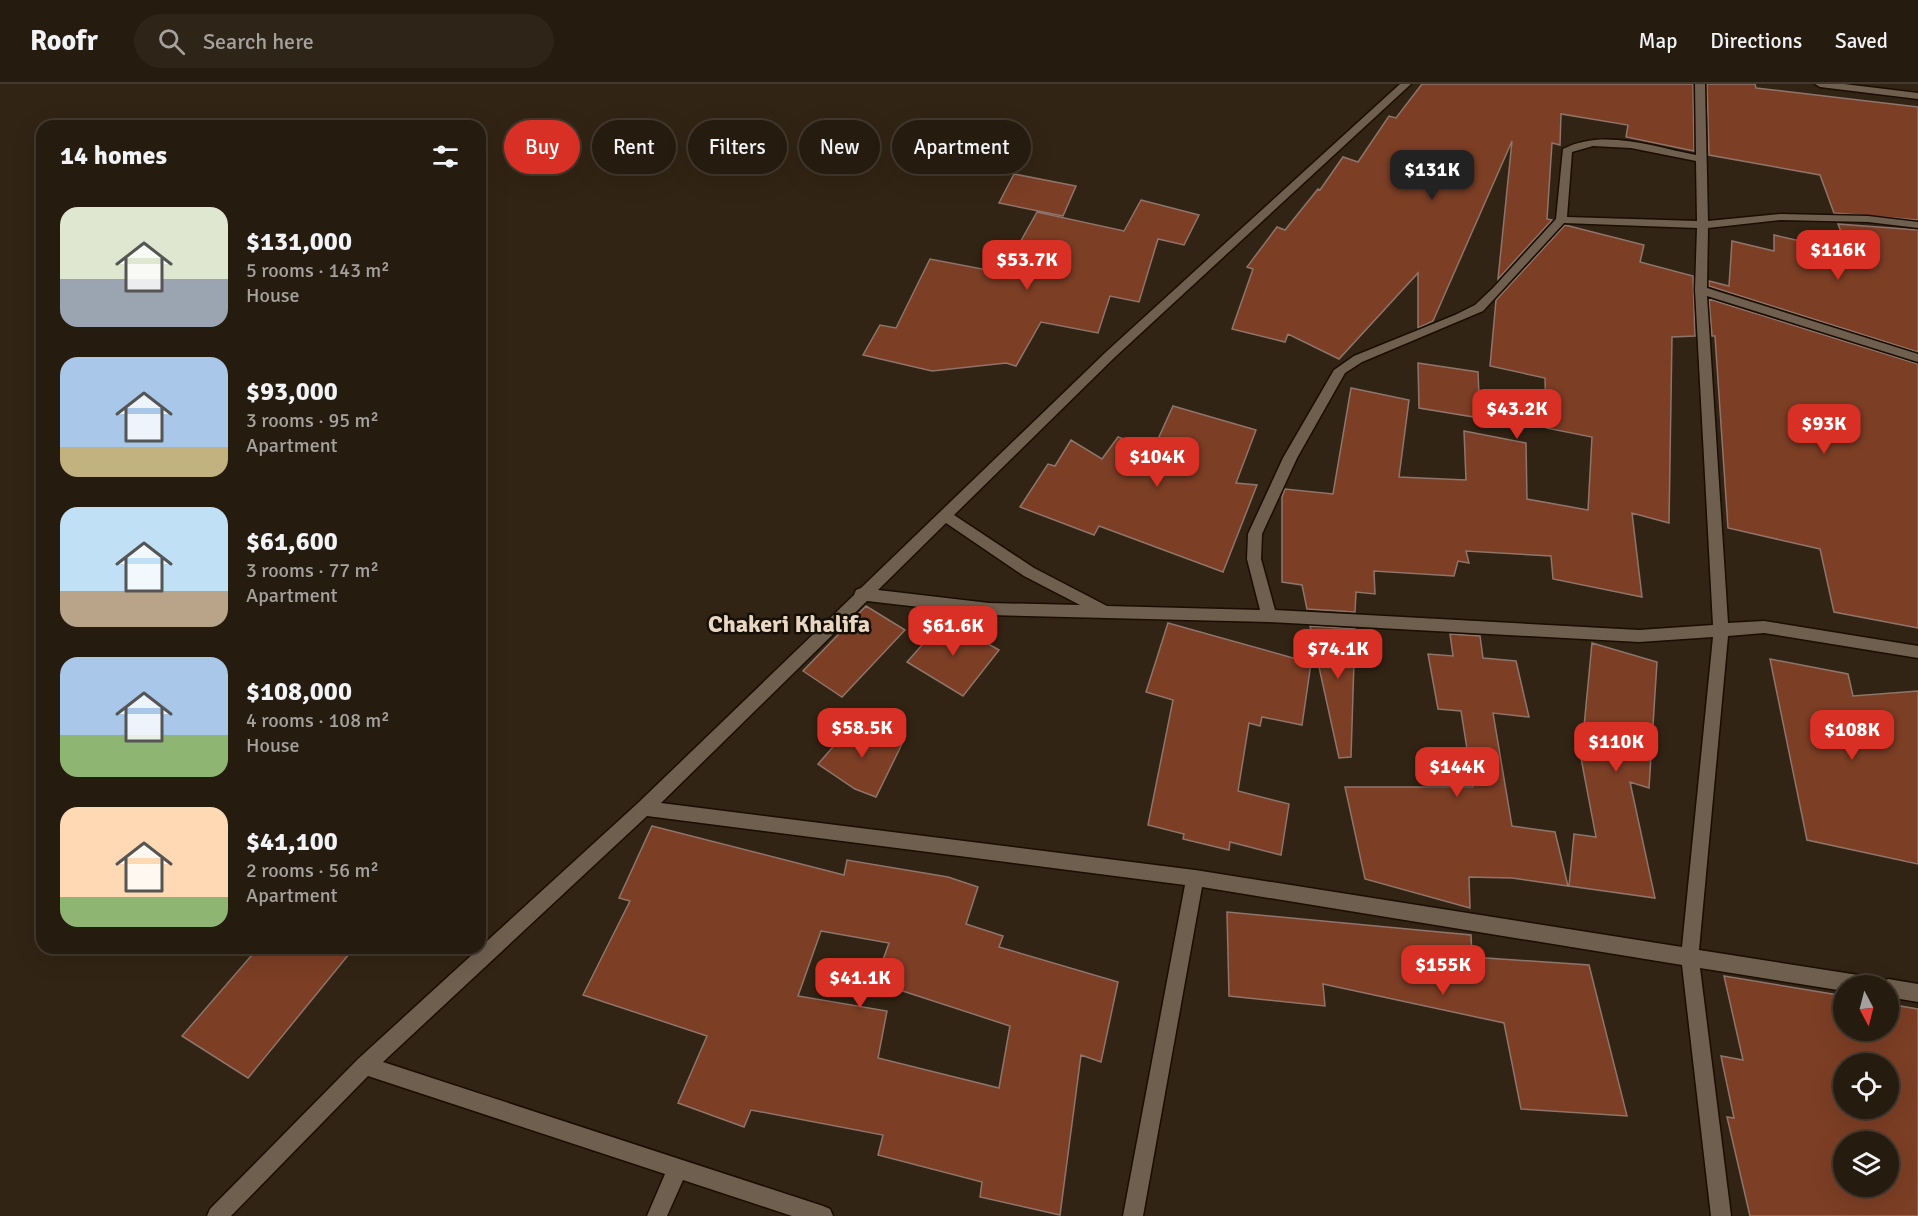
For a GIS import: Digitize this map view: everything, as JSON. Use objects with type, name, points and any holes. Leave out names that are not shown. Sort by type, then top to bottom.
[{"type":"street","points":[[217,1216],[365,1066],[644,808],[1118,346],[1406,84]]},
{"type":"street","points":[[1700,84],[1703,225],[1701,290],[1721,630],[1690,956],[1721,1216]]},
{"type":"street","points":[[1820,84],[1918,96]]},
{"type":"street","points":[[1269,616],[1254,559],[1255,534],[1290,459],[1340,370],[1358,359],[1479,308],[1497,291],[1561,220],[1567,151],[1574,145],[1597,141],[1701,159]]},
{"type":"street","points":[[1561,220],[1703,225],[1782,218],[1868,219],[1918,225]]},
{"type":"street","points":[[1701,290],[1918,358]]},
{"type":"street","points":[[944,515],[1029,572],[1107,613]]},
{"type":"street","points":[[861,594],[989,609],[1269,616],[1639,636],[1764,627],[1918,652]]},
{"type":"street","points":[[644,808],[1195,878],[1833,980]]},
{"type":"street","points":[[1132,1216],[1195,878]]},
{"type":"street","points":[[1899,990],[1918,993]]},
{"type":"street","points":[[365,1066],[823,1216]]},
{"type":"street","points":[[657,1216],[678,1169]]},
{"type":"building","points":[[1422,84],[1693,84],[1694,151],[1626,137],[1628,125],[1561,114],[1560,145],[1552,143],[1547,219],[1552,220],[1498,279],[1512,141],[1433,321],[1418,328],[1418,273],[1339,359],[1288,334],[1285,342],[1232,329],[1253,269],[1247,267],[1277,227],[1285,230],[1318,189],[1320,190],[1343,157],[1358,162],[1389,116],[1396,118]]},
{"type":"building","points":[[1707,84],[1755,84],[1756,88],[1918,107],[1918,220],[1834,213],[1820,175],[1709,155]]},
{"type":"building","points":[[1014,174],[1076,186],[1063,216],[999,203]]},
{"type":"building","points":[[1141,200],[1199,215],[1184,245],[1158,239],[1139,302],[1110,296],[1098,333],[1041,322],[1016,366],[1006,363],[932,371],[863,355],[880,325],[896,328],[930,259],[1003,273],[1037,212],[1124,231]]},
{"type":"building","points":[[1838,224],[1918,230],[1918,352],[1709,286],[1709,281],[1729,286],[1732,241],[1774,251],[1774,235],[1849,252]]},
{"type":"building","points":[[1565,225],[1644,245],[1640,262],[1693,276],[1695,336],[1672,337],[1669,523],[1632,513],[1642,597],[1553,579],[1551,556],[1466,551],[1469,563],[1458,561],[1454,576],[1374,571],[1375,594],[1356,592],[1355,612],[1307,609],[1302,585],[1282,582],[1282,497],[1285,489],[1333,494],[1351,388],[1409,400],[1399,477],[1466,480],[1464,431],[1526,443],[1527,499],[1588,510],[1592,437],[1546,428],[1545,378],[1490,366],[1496,300]]},
{"type":"building","points":[[1709,299],[1918,364],[1918,628],[1834,612],[1820,549],[1728,528],[1715,336],[1712,336]]},
{"type":"building","points":[[1418,363],[1478,372],[1480,418],[1419,408]]},
{"type":"building","points":[[1173,406],[1256,430],[1236,483],[1257,485],[1223,572],[1099,526],[1094,535],[1020,507],[1048,464],[1055,466],[1071,440],[1102,459],[1118,437],[1153,450]]},
{"type":"building","points":[[866,606],[905,630],[842,697],[803,671]]},
{"type":"building","points":[[945,619],[999,650],[963,696],[907,662]]},
{"type":"building","points":[[1168,623],[1311,663],[1302,725],[1262,717],[1260,726],[1249,723],[1238,791],[1289,804],[1281,855],[1230,842],[1229,850],[1183,839],[1184,834],[1148,825],[1173,700],[1146,692]]},
{"type":"building","points":[[1310,626],[1355,629],[1351,757],[1339,758]]},
{"type":"building","points":[[1450,634],[1480,636],[1483,658],[1516,661],[1529,717],[1493,713],[1512,826],[1555,832],[1568,886],[1512,878],[1469,877],[1470,908],[1365,879],[1345,787],[1473,787],[1461,711],[1438,709],[1428,654],[1453,656]]},
{"type":"building","points":[[1592,643],[1657,662],[1649,788],[1630,782],[1655,898],[1569,886],[1574,834],[1596,837],[1581,758]]},
{"type":"building","points":[[1770,659],[1848,674],[1853,696],[1918,691],[1918,864],[1807,840]]},
{"type":"building","points":[[854,723],[903,742],[876,797],[855,789],[818,764]]},
{"type":"building","points":[[652,826],[844,875],[847,860],[948,877],[978,887],[966,924],[1003,936],[999,947],[1118,982],[1101,1062],[1081,1055],[1060,1215],[980,1197],[982,1182],[878,1155],[883,1135],[751,1110],[744,1127],[678,1103],[707,1036],[583,995],[630,901],[619,898]],"holes":[[[821,931],[889,943],[875,982],[1010,1026],[999,1088],[878,1058],[887,1011],[798,996]]]},
{"type":"building","points":[[1227,912],[1471,935],[1472,957],[1589,965],[1627,1116],[1521,1109],[1504,1023],[1323,984],[1325,1006],[1229,996]]},
{"type":"building","points":[[253,954],[349,954],[248,1078],[182,1036]]},
{"type":"building","points":[[1724,976],[1833,994],[1833,1041],[1899,1041],[1899,1006],[1918,1009],[1918,1216],[1750,1216],[1727,1117],[1734,1118],[1721,1056],[1743,1060]]},
{"type":"district","name":"Chakeri Khalifa","points":[[789,624]]}]
